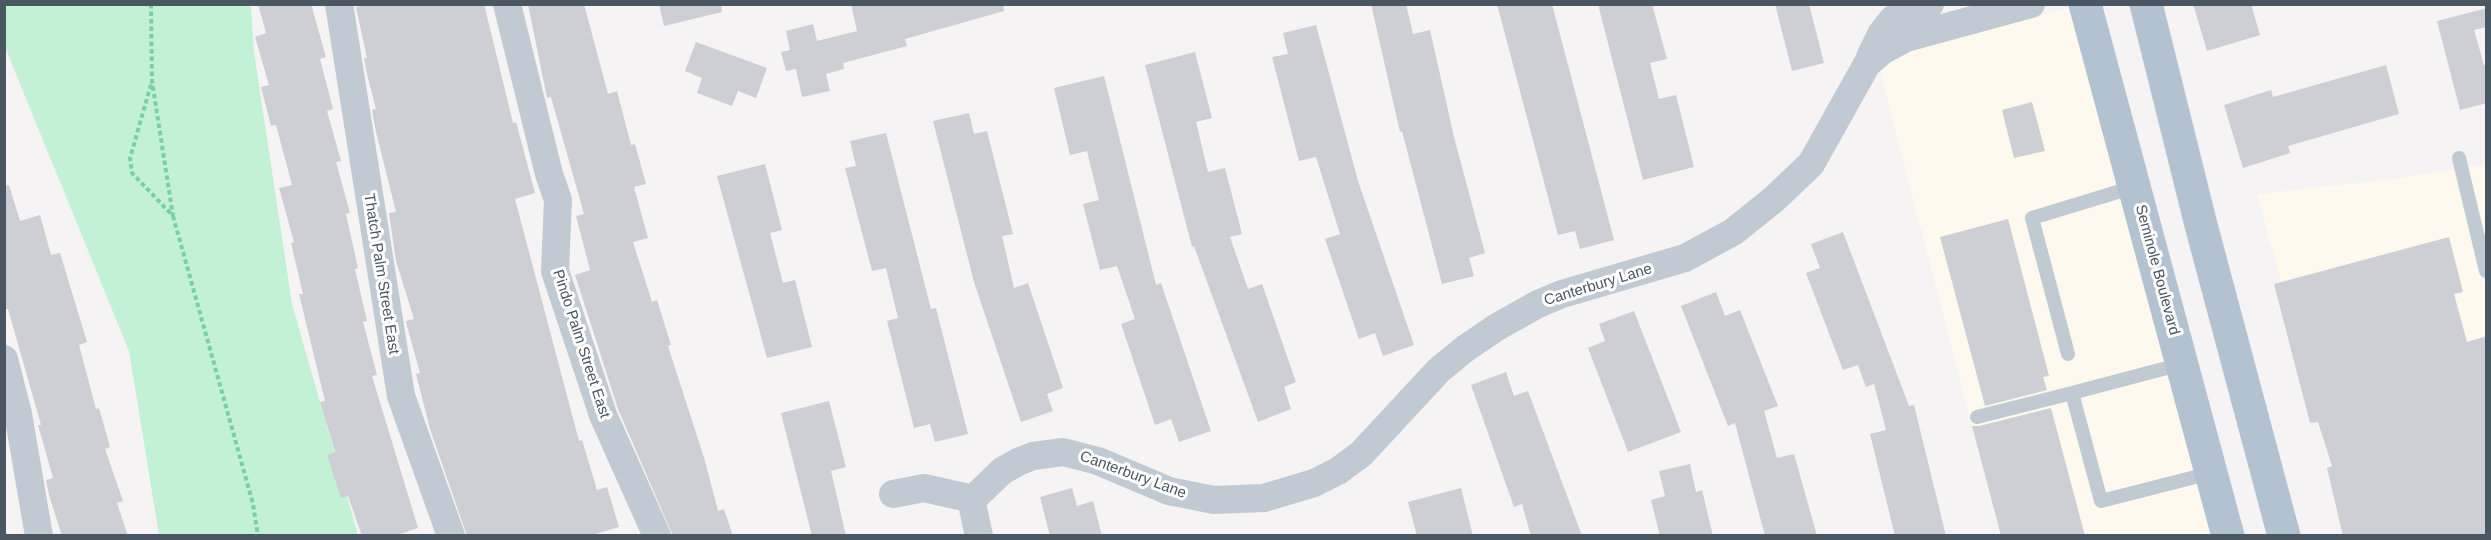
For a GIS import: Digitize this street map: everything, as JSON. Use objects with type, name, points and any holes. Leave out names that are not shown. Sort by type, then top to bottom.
[{"type":"main road","name":"Seminole Boulevard","points":[[2085,4],[2228,536]]},
{"type":"main road","points":[[2146,4],[2201,225],[2284,536]]},
{"type":"street","name":"Thatch Palm Street East","points":[[339,4],[401,396],[451,536]]},
{"type":"street","name":"Pindo Palm Street East","points":[[507,4],[549,174],[558,200],[555,272],[603,415],[657,536]]},
{"type":"street","points":[[1867,64],[1881,34],[1893,19],[1904,12],[1930,4]]},
{"type":"street","name":"Canterbury Lane","points":[[971,499],[1002,471],[1018,462],[1033,456],[1063,452],[1098,461],[1169,491],[1214,500],[1264,498],[1314,483],[1338,471],[1361,454],[1439,370],[1466,348],[1506,322],[1562,294],[1685,258],[1733,232],[1773,200],[1811,164],[1867,64],[1882,51],[1906,38],[2031,4]]},
{"type":"street","points":[[4,359],[18,414],[39,536]]},
{"type":"street","points":[[893,494],[924,488],[971,499],[979,536]]},
{"type":"lane","points":[[2459,158],[2487,271]]},
{"type":"lane","points":[[2068,354],[2032,218],[2134,187]]},
{"type":"lane","points":[[1977,417],[2182,364]]},
{"type":"lane","points":[[2072,393],[2101,501],[2211,473]]},
{"type":"path","points":[[151,4],[152,81],[173,216],[253,504],[258,536]]},
{"type":"path","points":[[152,81],[130,158],[132,173],[173,216]]},
{"type":"shaded area","points":[[2070,8],[2214,535],[2000,535],[1880,71],[1889,63],[1911,51]]},
{"type":"shaded area","points":[[2486,165],[2486,535],[2351,535],[2257,194],[2378,181]]},
{"type":"green space","points":[[4,5],[251,5],[254,52],[292,304],[358,535],[159,535],[129,351],[5,47]]},
{"type":"building","points":[[258,4],[311,4],[326,57],[320,59],[333,109],[327,111],[341,161],[336,162],[350,213],[346,214],[367,321],[363,322],[377,375],[372,376],[418,528],[394,536],[362,536],[348,496],[341,498],[327,455],[335,452],[320,402],[325,401],[299,294],[303,294],[291,243],[294,242],[279,188],[292,185],[276,125],[271,126],[261,87],[269,85],[255,37],[266,33]]},
{"type":"building","points":[[368,4],[484,4],[513,123],[516,122],[535,193],[515,199],[579,441],[582,440],[597,490],[607,487],[619,527],[589,536],[467,536],[430,429],[416,374],[420,373],[406,321],[414,319],[396,261],[389,213],[396,212],[376,132],[372,110],[376,109],[367,74],[364,58],[367,58],[356,7]]},
{"type":"building","points":[[528,4],[584,4],[608,94],[617,91],[631,145],[635,144],[646,184],[634,187],[648,238],[633,242],[652,302],[657,300],[671,345],[668,346],[705,461],[718,511],[724,509],[733,536],[673,536],[618,409],[575,275],[590,270],[576,216],[584,214],[551,97],[547,98]]},
{"type":"building","points":[[659,4],[721,4],[722,12],[664,26]]},
{"type":"building","points":[[851,4],[1003,4],[1004,11],[905,39],[907,46],[843,63],[844,69],[826,74],[830,91],[802,97],[796,69],[786,71],[781,52],[790,50],[786,31],[813,24],[817,41],[857,31]]},
{"type":"building","points":[[1371,4],[1406,4],[1413,34],[1430,30],[1454,137],[1485,253],[1469,258],[1474,276],[1442,284],[1402,131],[1400,132]]},
{"type":"building","points":[[1497,4],[1552,4],[1614,240],[1580,249],[1575,231],[1558,235]]},
{"type":"building","points":[[1598,4],[1652,4],[1667,59],[1650,63],[1659,99],[1676,95],[1694,167],[1643,180]]},
{"type":"building","points":[[1775,4],[1809,4],[1824,63],[1792,71]]},
{"type":"building","points":[[2193,4],[2251,4],[2260,35],[2207,51]]},
{"type":"building","points":[[2487,8],[2487,27],[2474,30],[2484,65],[2487,65],[2487,103],[2460,110],[2437,21]]},
{"type":"building","points":[[1316,25],[1358,181],[1414,345],[1383,356],[1375,333],[1359,339],[1325,239],[1340,234],[1316,157],[1299,161],[1272,57],[1288,54],[1283,33]]},
{"type":"building","points":[[696,42],[767,68],[756,98],[738,91],[732,106],[697,93],[702,78],[685,71]]},
{"type":"building","points":[[1195,52],[1212,118],[1196,122],[1208,172],[1225,168],[1242,234],[1230,237],[1248,289],[1262,284],[1296,382],[1284,387],[1291,409],[1258,422],[1194,246],[1192,247],[1145,65]]},
{"type":"building","points":[[2386,65],[2399,114],[2288,146],[2290,153],[2243,168],[2224,105],[2271,90],[2273,97]]},
{"type":"building","points":[[1104,76],[1156,285],[1161,283],[1211,431],[1179,442],[1171,419],[1155,425],[1121,324],[1135,319],[1117,266],[1100,270],[1083,204],[1099,200],[1087,151],[1070,155],[1054,88]]},
{"type":"building","points":[[2032,102],[2045,151],[2014,158],[2002,110]]},
{"type":"building","points":[[969,113],[974,134],[987,131],[1013,234],[1002,236],[1014,288],[1028,283],[1063,388],[1047,394],[1053,411],[1021,422],[974,282],[933,121]]},
{"type":"building","points":[[886,133],[931,309],[936,308],[968,434],[935,442],[930,424],[914,428],[887,321],[898,318],[886,268],[872,271],[845,168],[856,166],[850,141]]},
{"type":"building","points":[[765,164],[782,230],[770,233],[783,283],[795,280],[812,347],[767,358],[717,176]]},
{"type":"building","points":[[9,185],[20,221],[40,215],[51,255],[60,253],[87,342],[79,345],[96,409],[99,408],[110,447],[105,449],[123,501],[117,503],[128,536],[62,536],[46,480],[53,478],[38,425],[41,425],[8,309],[4,309],[4,186]]},
{"type":"building","points":[[2008,219],[2049,376],[2043,377],[2047,390],[1985,406],[1940,237]]},
{"type":"building","points":[[1843,232],[1909,406],[1914,405],[1946,536],[1895,536],[1870,434],[1886,430],[1874,384],[1866,387],[1858,365],[1843,370],[1806,273],[1820,268],[1811,244]]},
{"type":"building","points":[[2449,237],[2463,292],[2454,294],[2467,342],[2487,336],[2487,536],[2343,536],[2327,468],[2332,466],[2318,422],[2310,423],[2274,284]]},
{"type":"building","points":[[1716,292],[1725,316],[1740,310],[1778,406],[1764,411],[1777,458],[1794,454],[1817,536],[1765,536],[1735,423],[1728,426],[1681,306]]},
{"type":"building","points":[[1634,311],[1681,432],[1628,452],[1588,348],[1605,341],[1599,324]]},
{"type":"building","points":[[1506,372],[1514,396],[1528,391],[1582,536],[1531,536],[1522,504],[1514,507],[1471,385]]},
{"type":"building","points":[[829,401],[846,467],[831,471],[846,536],[812,536],[781,413]]},
{"type":"building","points":[[2051,408],[2085,536],[2001,536],[1972,426]]},
{"type":"building","points":[[1690,464],[1696,492],[1702,490],[1713,536],[1660,536],[1651,500],[1665,496],[1659,471]]},
{"type":"building","points":[[1072,488],[1077,506],[1093,501],[1102,536],[1050,536],[1040,497]]},
{"type":"building","points":[[1461,488],[1473,536],[1417,536],[1408,502]]}]
